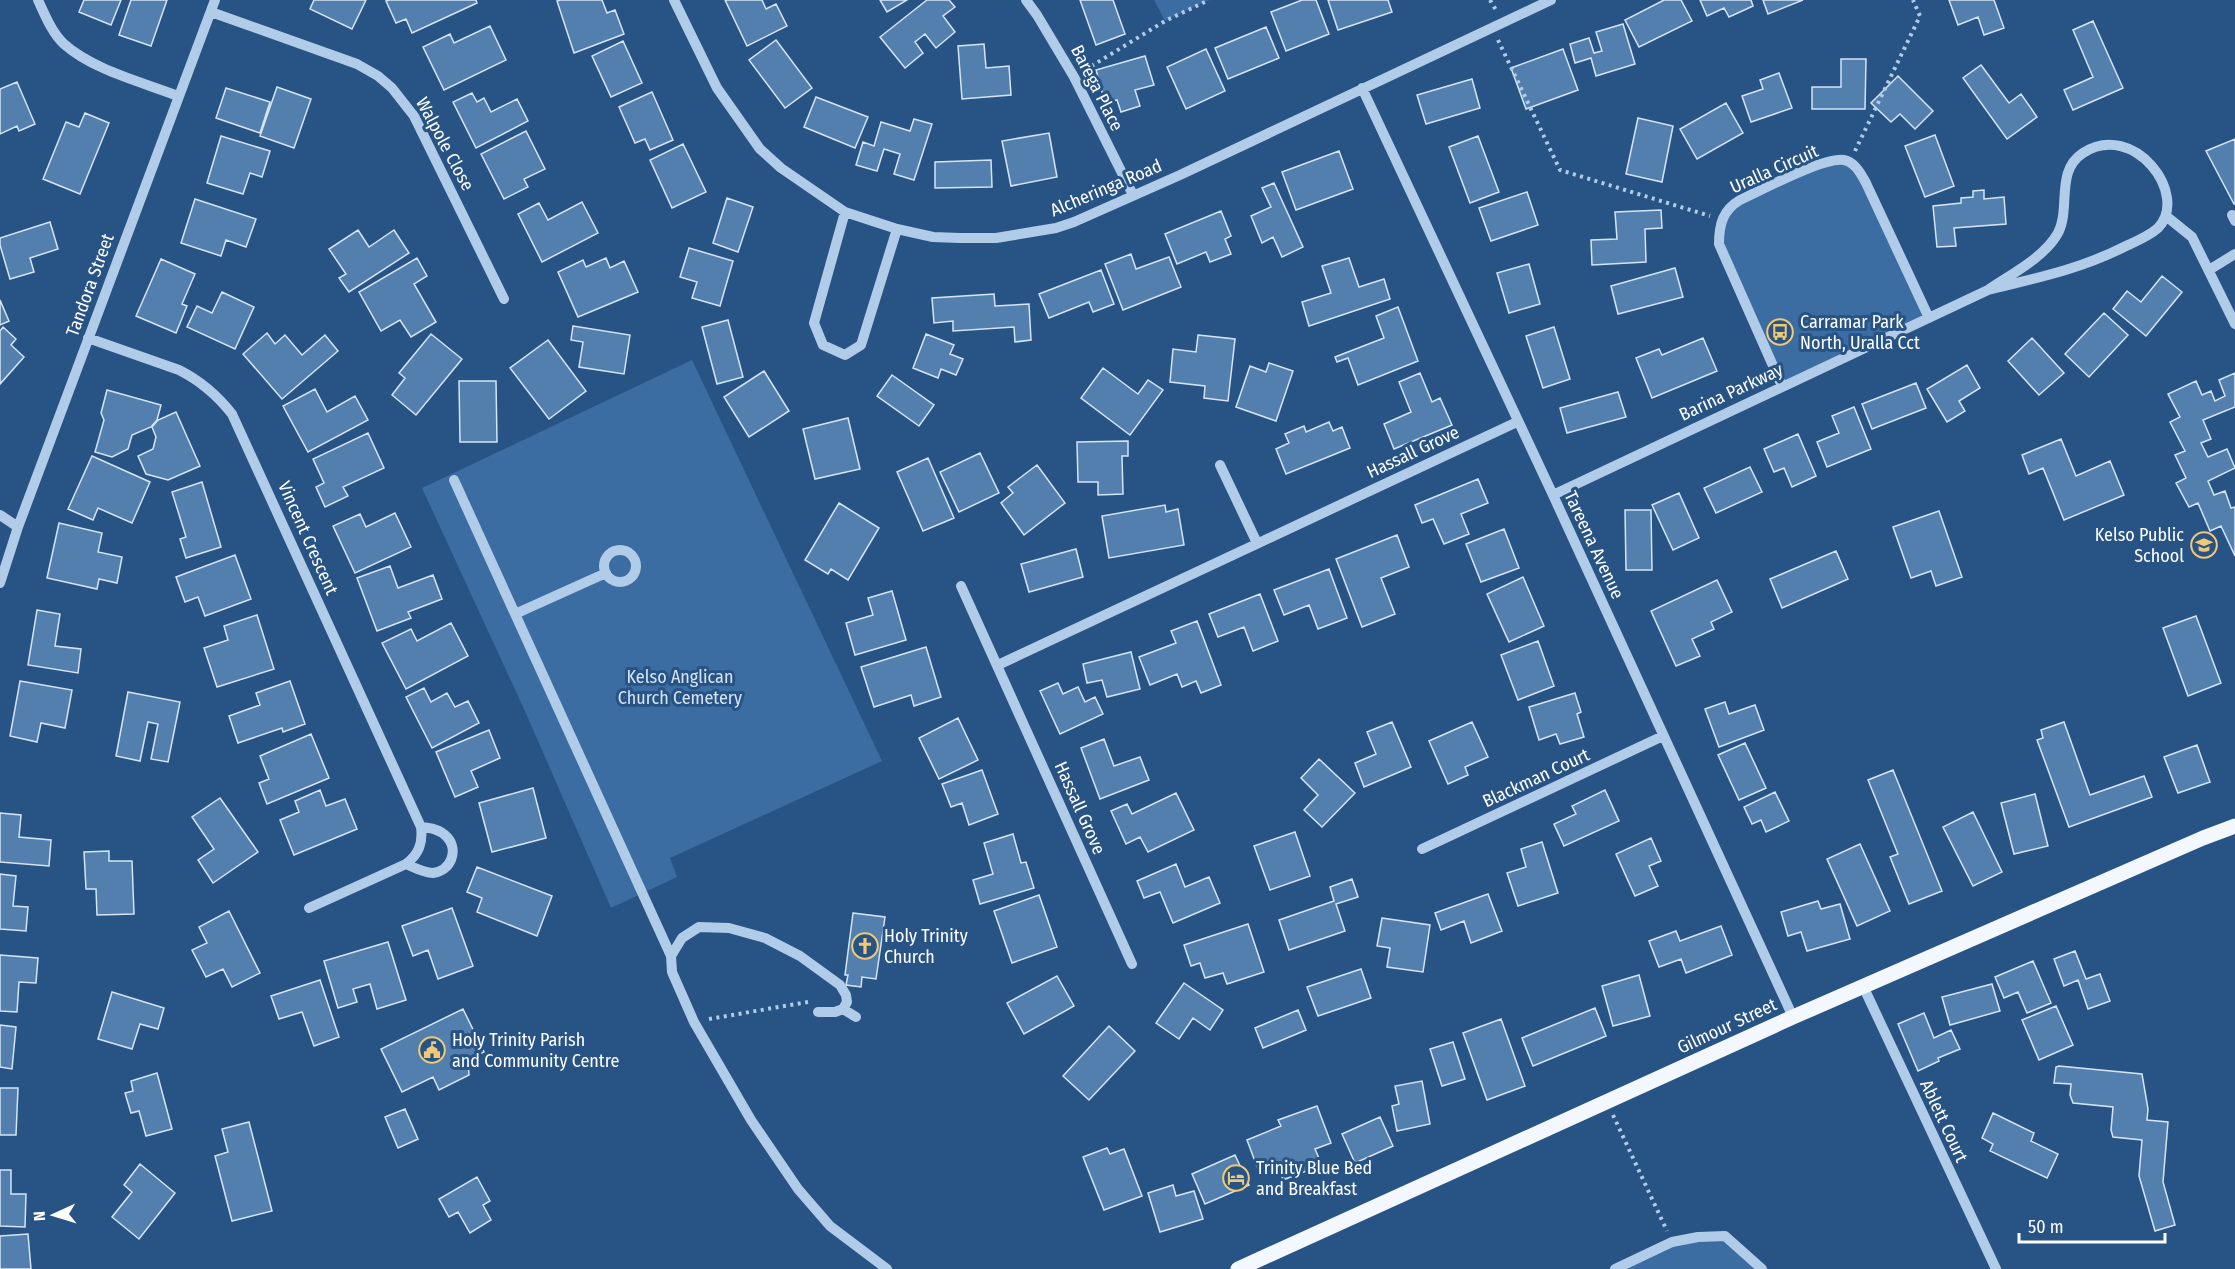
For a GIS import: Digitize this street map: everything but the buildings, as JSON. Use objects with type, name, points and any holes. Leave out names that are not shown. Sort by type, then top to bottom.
[{"type":"main road","name":"Gilmour Street","points":[[1238,1269],[1793,1017],[2235,826]]},
{"type":"street","points":[[38,0],[49,23],[63,43],[86,60],[178,96]]},
{"type":"street","name":"Tandora Street","points":[[0,583],[18,527],[215,0]]},
{"type":"street","name":"Alcheringa Road","points":[[674,0],[717,88],[760,149],[781,168],[845,212],[897,230],[933,237],[960,238],[996,238],[1056,228],[1074,222],[1551,0]]},
{"type":"street","name":"Barega Place","points":[[1026,0],[1074,77],[1133,195]]},
{"type":"street","name":"Walpole Close","points":[[211,12],[357,64],[378,76],[392,88],[414,116],[504,299]]},
{"type":"street","name":"Tareena Avenue","points":[[1362,88],[1553,495],[1793,1017]]},
{"type":"street","name":"Barina Parkway","points":[[1553,495],[1988,290],[2042,253],[2052,242],[2063,216],[2067,174],[2076,159],[2092,148],[2118,145],[2131,148],[2142,156],[2159,176],[2165,189],[2166,216],[2147,236],[2088,264],[1988,290]]},
{"type":"street","name":"Uralla Circuit","points":[[1782,386],[1722,252],[1719,233],[1722,220],[1731,206],[1760,191],[1825,162],[1842,160],[1850,162]]},
{"type":"street","points":[[1850,162],[1866,183],[1929,318]]},
{"type":"street","points":[[845,212],[814,323],[823,345],[845,355],[861,345],[897,230]]},
{"type":"street","points":[[2166,216],[2192,237],[2235,324]]},
{"type":"street","points":[[2209,270],[2235,254]]},
{"type":"street","name":"Vincent Crescent","points":[[88,338],[194,377],[214,393],[232,414],[421,827]]},
{"type":"street","name":"Hassall Grove","points":[[998,665],[1517,422]]},
{"type":"street","points":[[1220,465],[1257,543]]},
{"type":"street","points":[[454,480],[671,956],[672,972],[694,1022],[798,1190],[830,1226],[887,1269]]},
{"type":"street","points":[[0,515],[18,527]]},
{"type":"street","points":[[514,614],[606,573]]},
{"type":"street","name":"Hassall Grove","points":[[961,586],[1132,964]]},
{"type":"street","name":"Blackman Court","points":[[1422,849],[1663,736]]},
{"type":"street","points":[[309,908],[413,859],[420,847],[421,827],[434,829],[447,837],[452,847],[452,859],[447,867],[434,873],[424,872],[406,864]]},
{"type":"street","points":[[671,956],[682,938],[699,927],[747,931],[789,951],[840,985],[847,1002],[843,1009],[835,1012],[818,1012]]},
{"type":"street","name":"Ablett Court","points":[[1863,986],[1996,1269]]},
{"type":"street","points":[[843,1009],[856,1017]]},
{"type":"street","points":[[1615,1269],[1672,1242],[1698,1237],[1725,1236],[1762,1269]]},
{"type":"path","points":[[1074,77],[1165,21],[1209,0]]},
{"type":"path","points":[[1850,162],[1920,16],[1913,0]]},
{"type":"path","points":[[1492,28],[1560,170],[1722,220]]},
{"type":"path","points":[[708,1019],[811,1001]]},
{"type":"path","points":[[1607,1102],[1672,1242]]},
{"type":"green space","points":[[1154,0],[1209,0],[1165,21]]},
{"type":"green space","points":[[1850,162],[1929,318],[1782,386],[1719,233],[1725,212],[1819,164]]},
{"type":"green space","name":"Kelso Anglican Church Cemetery","points":[[692,360],[882,761],[670,858],[677,877],[611,908],[524,709],[422,488]]},
{"type":"green space","points":[[1725,1236],[1762,1269],[1615,1269],[1672,1242]]},
{"type":"place","name":"Carramar Park North, Uralla Cct","points":[[1780,332]]},
{"type":"place","name":"Kelso Public School","points":[[2204,545]]},
{"type":"place","name":"Holy Trinity Church","points":[[865,946]]},
{"type":"place","name":"Holy Trinity Parish and Community Centre","points":[[432,1050]]},
{"type":"place","name":"Trinity Blue Bed and Breakfast","points":[[1236,1178]]}]
